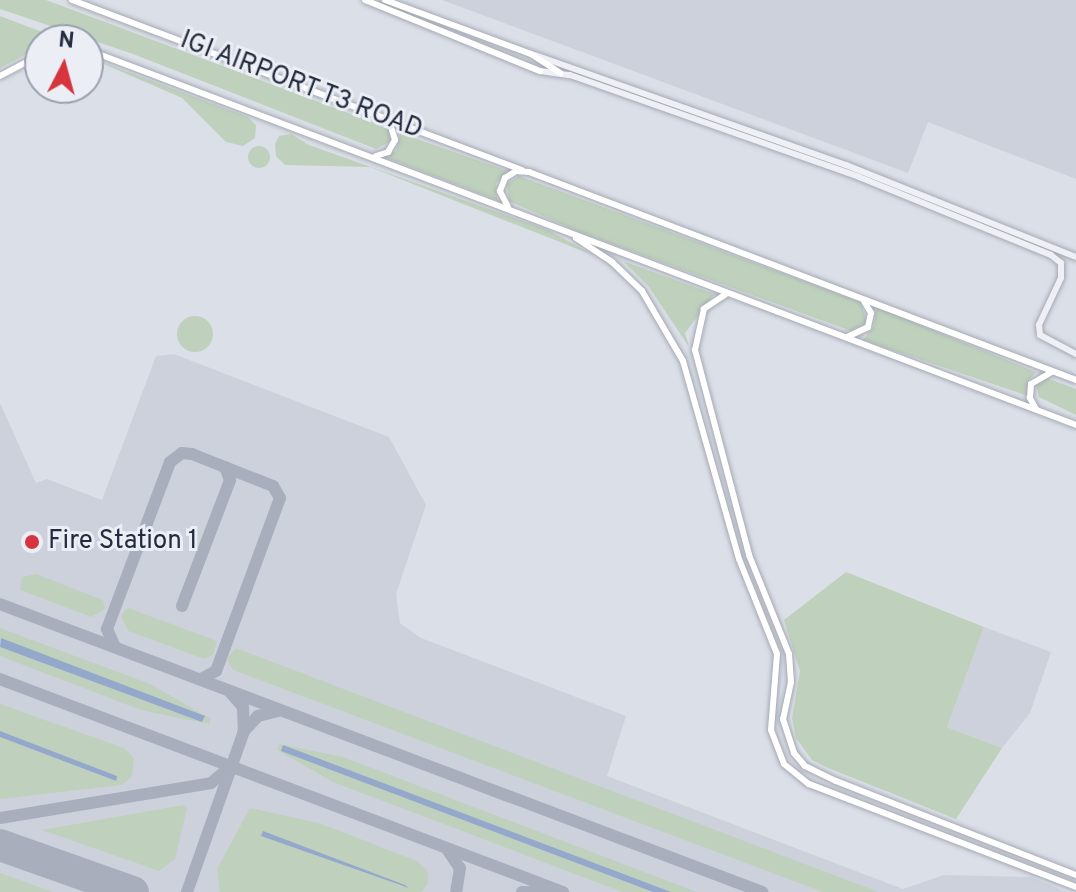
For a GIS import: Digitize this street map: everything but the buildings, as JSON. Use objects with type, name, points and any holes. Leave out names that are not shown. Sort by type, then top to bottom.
[{"type":"main road","name":"IGI AIRPORT T3 ROAD","points":[[72,0],[858,297]]},
{"type":"main road","points":[[365,0],[540,71]]},
{"type":"main road","points":[[385,0],[531,54],[560,73]]},
{"type":"main road","points":[[104,56],[1076,425]]},
{"type":"main road","points":[[0,76],[24,63]]},
{"type":"main road","points":[[368,155],[382,155],[395,140],[393,126],[383,116]]},
{"type":"main road","points":[[515,211],[504,203],[502,184],[516,171],[529,172]]},
{"type":"main road","points":[[559,228],[612,262],[642,291],[683,361],[739,559],[777,654],[771,730],[784,764],[809,784],[1076,887]]},
{"type":"main road","points":[[734,295],[708,303],[695,350],[749,555],[789,654],[791,682],[783,719],[794,753],[805,766],[836,781],[1076,875]]},
{"type":"main road","points":[[843,336],[857,336],[871,320],[869,307],[858,297]]},
{"type":"main road","points":[[858,297],[1076,380]]},
{"type":"main road","points":[[1043,412],[1030,398],[1031,384],[1045,372],[1058,373]]},
{"type":"street","points":[[531,54],[857,169],[1076,257]]},
{"type":"street","points":[[540,71],[560,73],[859,177],[1051,255],[1061,263],[1061,278],[1039,325],[1040,335],[1076,354]]},
{"type":"shaded area","points":[[442,0],[1076,0],[1076,179],[928,122],[908,173]]},
{"type":"shaded area","points":[[174,354],[389,437],[426,505],[396,594],[400,623],[421,638],[626,716],[607,776],[903,889],[944,875],[1031,877],[1066,892],[0,892],[0,403],[36,483],[47,479],[102,500],[156,356]]},
{"type":"shaded area","points":[[984,627],[1051,652],[1030,713],[1002,748],[947,727]]},
{"type":"green space","points":[[0,0],[46,0],[388,128],[393,140],[376,149],[104,44],[104,24],[44,24],[0,9]]},
{"type":"green space","points":[[0,16],[24,25],[24,55],[0,68]]},
{"type":"green space","points":[[104,63],[248,117],[256,125],[255,138],[243,146],[226,142],[182,98]]},
{"type":"green space","points":[[400,133],[508,171],[496,183],[497,200],[384,157],[396,151]]},
{"type":"green space","points":[[291,134],[309,145],[548,230],[595,256],[370,167],[285,165],[276,156],[275,144],[279,136]]},
{"type":"green space","points":[[259,146],[267,149],[270,157],[267,165],[259,168],[251,165],[248,157],[251,149]]},
{"type":"green space","points":[[519,176],[860,302],[867,322],[851,331],[579,232],[509,201],[507,184]]},
{"type":"green space","points":[[623,261],[714,294],[685,333],[689,347],[649,287]]},
{"type":"green space","points":[[876,307],[1036,372],[1029,380],[1028,396],[863,340],[874,326]]},
{"type":"green space","points":[[195,316],[208,321],[213,334],[208,347],[195,352],[182,347],[177,334],[182,321]]},
{"type":"green space","points":[[1044,377],[1076,389],[1076,415],[1039,397],[1036,384]]},
{"type":"green space","points":[[846,572],[984,627],[947,727],[1002,748],[956,819],[812,760],[796,738],[792,718],[800,671],[784,620]]},
{"type":"green space","points":[[36,574],[103,600],[105,609],[91,617],[20,590],[22,577]]},
{"type":"green space","points":[[128,608],[217,641],[213,655],[204,659],[128,631],[121,616]]},
{"type":"green space","points":[[0,628],[150,684],[210,718],[210,723],[208,724],[141,710],[0,656],[0,647],[202,722],[0,641]]},
{"type":"green space","points":[[235,648],[879,892],[823,892],[233,670],[227,660]]},
{"type":"green space","points":[[0,704],[124,748],[134,758],[132,776],[122,785],[0,799],[0,737],[115,781],[117,776],[0,731]]},
{"type":"green space","points":[[279,744],[343,757],[697,892],[671,892],[284,746],[281,751],[653,892],[622,892],[333,782],[277,750]]},
{"type":"green space","points":[[183,805],[187,808],[175,859],[159,871],[42,830]]},
{"type":"green space","points":[[250,808],[319,823],[417,861],[427,870],[428,883],[422,892],[220,892],[217,869]],"holes":[[[263,832],[409,888],[262,836]]]},
{"type":"green space","points":[[0,873],[53,892],[0,892]]},
{"type":"water","points":[[1,638],[205,716],[202,722],[0,647]]},
{"type":"water","points":[[0,731],[117,776],[116,781],[0,737]]},
{"type":"water","points":[[283,745],[671,892],[653,892],[281,751]]},
{"type":"water","points":[[263,831],[405,885],[409,888],[261,836]]},
{"type":"taxiway","points":[[115,647],[107,629],[170,462],[182,453],[192,454],[273,486],[280,498],[216,671],[201,679]]},
{"type":"taxiway","points":[[182,606],[230,480],[225,467]]},
{"type":"taxiway","points":[[0,604],[762,892]]},
{"type":"taxiway","points":[[0,679],[563,892]]},
{"type":"taxiway","points":[[230,692],[243,707],[244,731]]},
{"type":"taxiway","points":[[187,892],[244,731],[258,716],[278,711]]},
{"type":"taxiway","points":[[0,818],[211,783],[231,766]]},
{"type":"taxiway","points":[[447,849],[460,868],[456,892]]},
{"type":"taxiway","points":[[522,892],[551,892]]},
{"type":"runway","points":[[0,845],[133,892]]},
{"type":"place","name":"Fire Station 1","points":[[32,542]]}]
